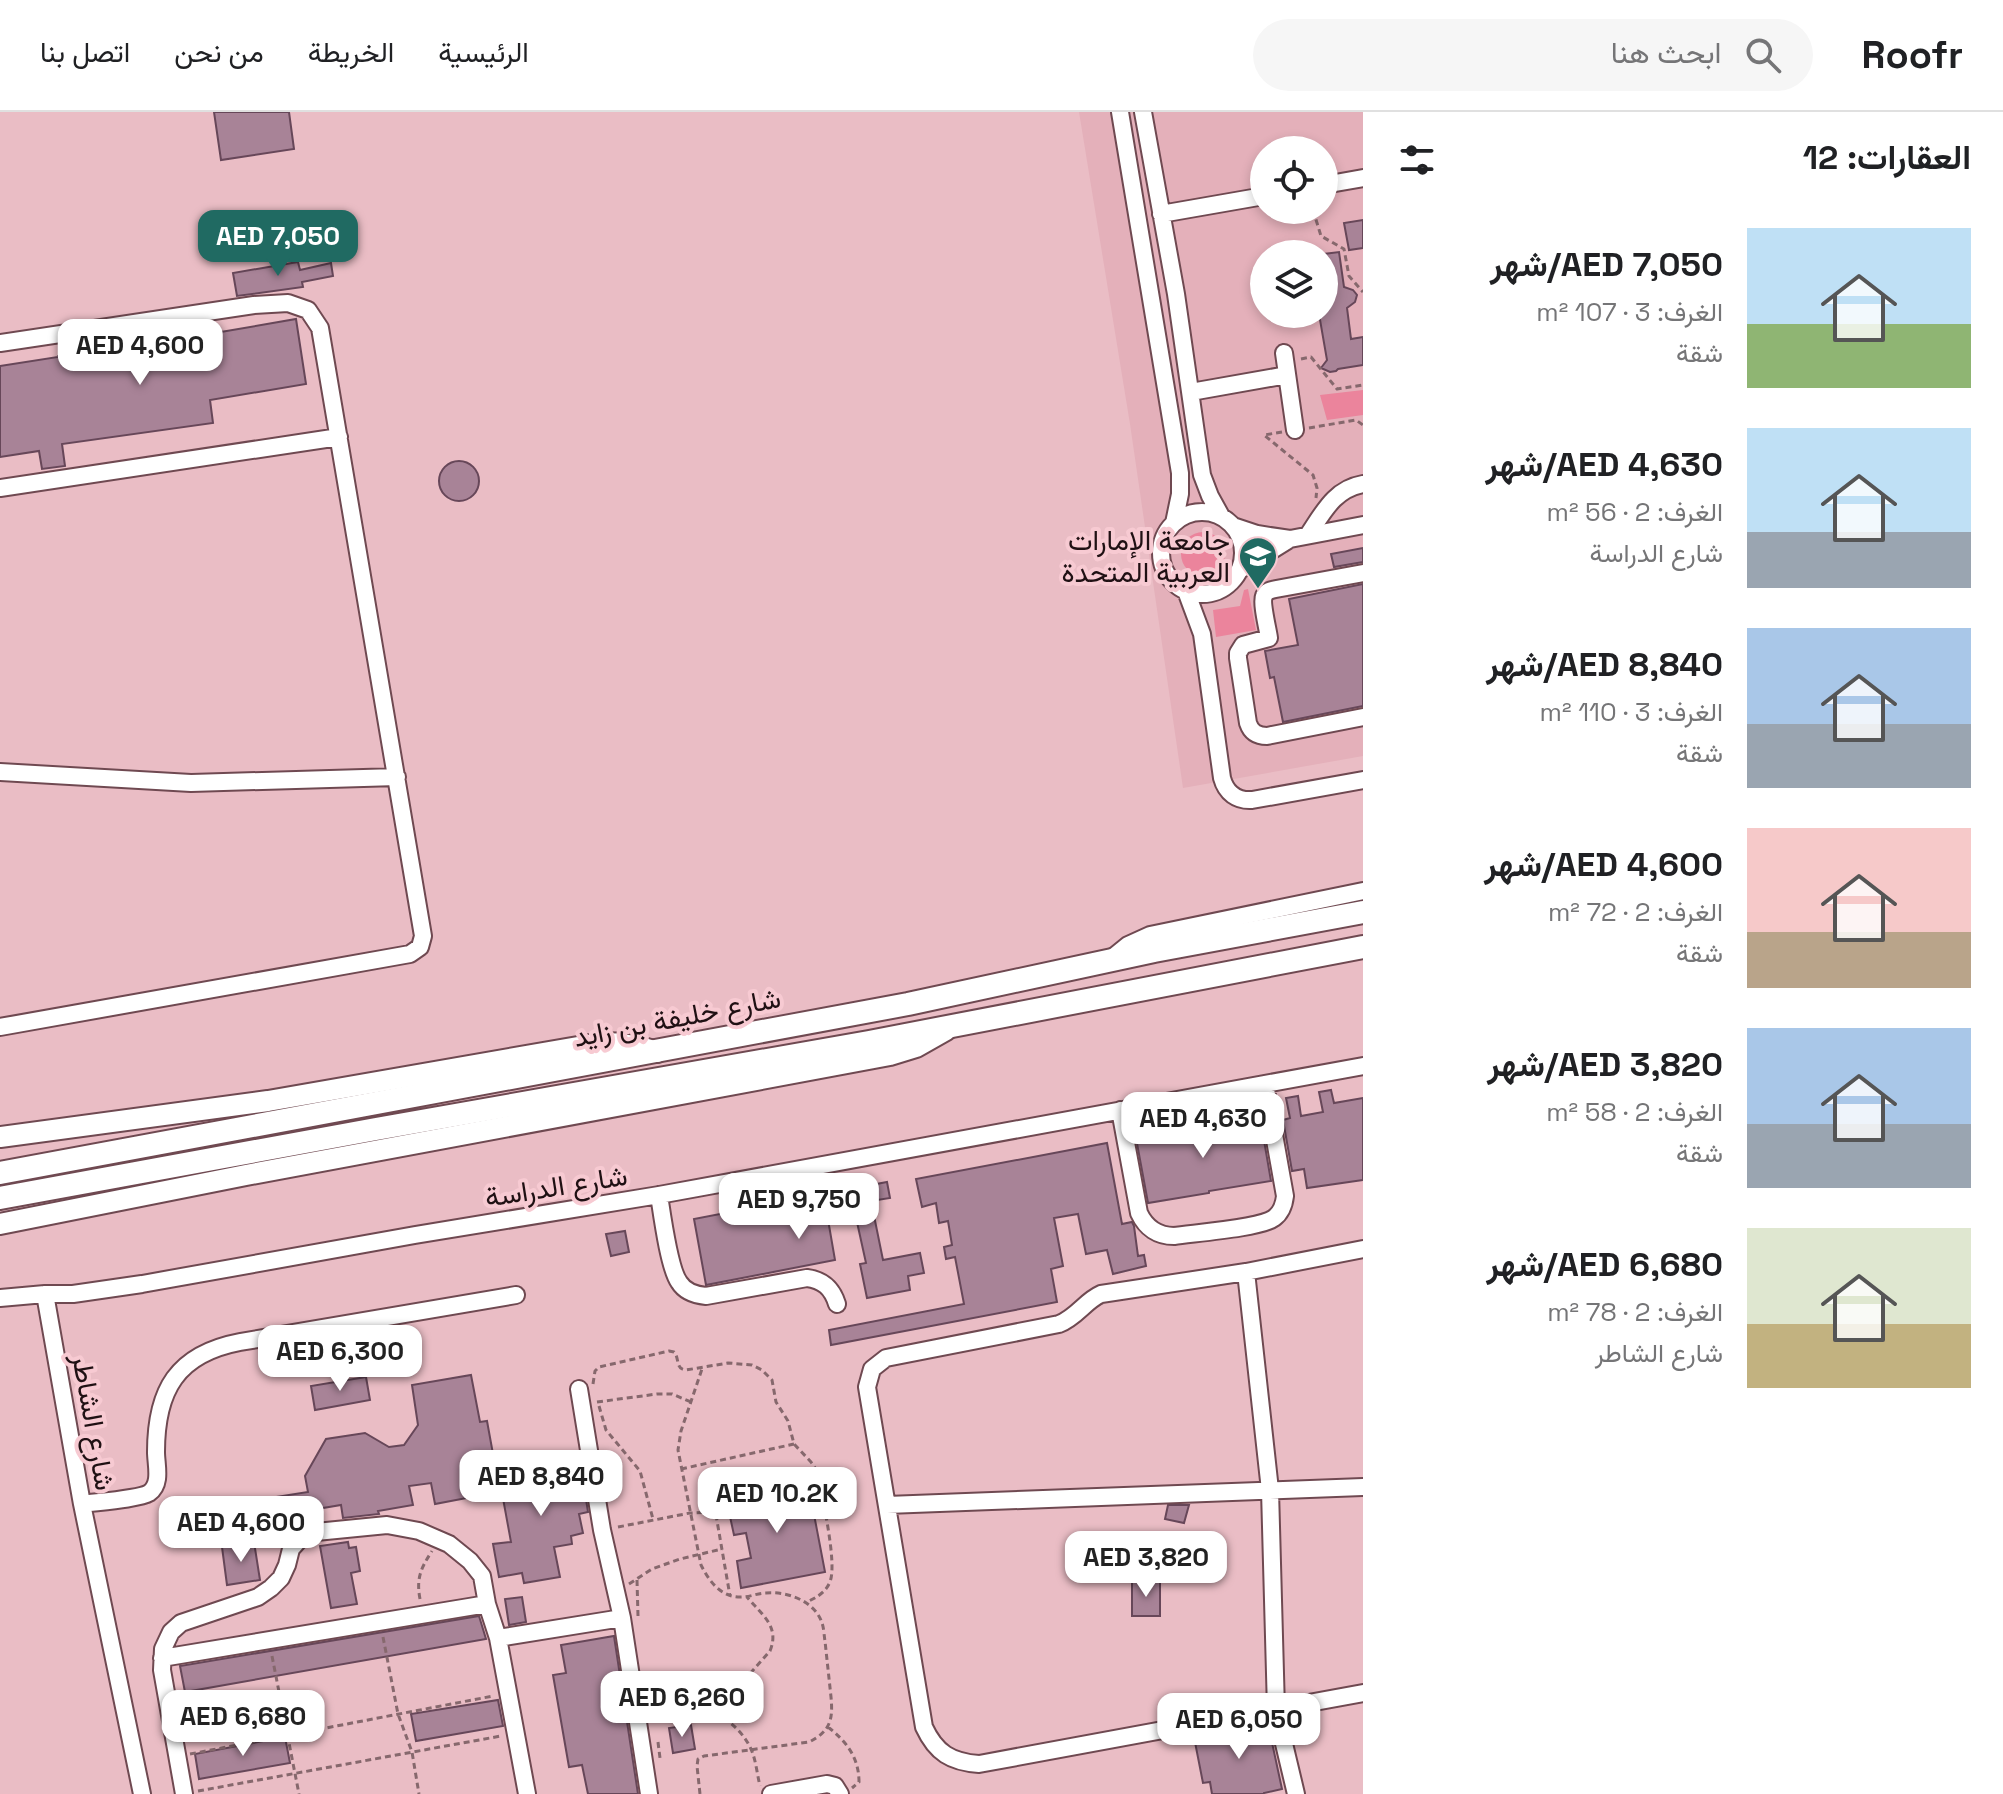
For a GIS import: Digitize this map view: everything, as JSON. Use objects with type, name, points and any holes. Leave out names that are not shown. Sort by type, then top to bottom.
[{"type":"highway","name":"شارع خليفة بن زايد","points":[[0,1173],[908,1004],[1363,912]]},
{"type":"highway","name":"شارع خليفة بن زايد","points":[[0,1198],[951,1026],[1363,947]]},
{"type":"main road","points":[[0,1224],[890,1055],[916,1047],[951,1026]]},
{"type":"main road","points":[[0,1137],[268,1101],[601,1043],[639,1046],[657,1052]]},
{"type":"street","points":[[1120,112],[1180,473],[1180,494],[1174,523],[1163,540],[1162,560],[1170,578],[1186,591],[1202,634],[1222,778],[1232,795],[1245,801],[1363,780]]},
{"type":"street","points":[[1143,112],[1176,294],[1202,475],[1210,496],[1240,536],[1243,547],[1240,570]]},
{"type":"street","points":[[1338,182],[1363,178]]},
{"type":"street","points":[[1161,214],[1250,198]]},
{"type":"street","points":[[0,343],[254,305],[288,303],[308,310],[320,328],[423,936],[420,947],[410,954],[0,1027]]},
{"type":"street","points":[[1191,392],[1285,363],[1295,430]]},
{"type":"street","points":[[0,488],[339,437]]},
{"type":"street","points":[[1308,535],[1336,495],[1363,484]]},
{"type":"street","points":[[1174,523],[1201,512],[1257,534],[1290,539]]},
{"type":"street","points":[[1186,591],[1207,594],[1218,591],[1227,586],[1240,570],[1290,539],[1363,525]]},
{"type":"street","points":[[1363,573],[1267,592],[1263,602],[1269,638],[1243,645],[1238,658],[1248,723],[1257,735],[1267,736],[1363,717]]},
{"type":"street","points":[[0,772],[191,783],[397,777]]},
{"type":"street","points":[[1109,961],[1128,945],[1150,935],[1363,891]]},
{"type":"street","name":"شارع الدراسة","points":[[0,1298],[73,1294],[130,1286],[659,1195],[1363,1066]]},
{"type":"street","points":[[1120,1110],[1139,1213],[1153,1231],[1174,1236],[1259,1224],[1280,1212],[1285,1196],[1265,1084]]},
{"type":"street","points":[[659,1195],[675,1275],[683,1288],[706,1296],[807,1278],[830,1288],[837,1304]]},
{"type":"street","points":[[1363,1249],[1246,1272],[1105,1293],[1094,1297],[1073,1317],[1059,1324],[894,1355],[872,1369],[867,1387],[924,1727],[930,1740],[951,1758],[979,1764],[1363,1693]]},
{"type":"street","points":[[1246,1272],[1270,1490],[1276,1710],[1296,1794]]},
{"type":"street","name":"شارع الشاطر","points":[[45,1294],[82,1504],[142,1794]]},
{"type":"street","points":[[82,1504],[144,1495],[153,1489],[157,1480],[158,1424],[164,1395],[187,1364],[203,1353],[240,1342],[516,1295]]},
{"type":"street","points":[[579,1389],[602,1530],[622,1618],[649,1794]]},
{"type":"street","points":[[887,1505],[1363,1487]]},
{"type":"street","points":[[184,1794],[162,1670],[163,1649],[171,1632],[181,1623],[258,1597],[271,1588],[281,1578],[291,1549],[300,1539],[316,1532],[387,1525],[419,1531],[449,1544],[470,1561],[482,1576],[498,1638],[527,1794]]},
{"type":"street","points":[[162,1658],[487,1604]]},
{"type":"street","points":[[498,1638],[622,1618]]},
{"type":"street","points":[[771,1794],[827,1784],[835,1786],[840,1793]]},
{"type":"path","points":[[1317,224],[1321,236],[1344,249],[1349,276],[1363,292]]},
{"type":"path","points":[[1285,363],[1311,357],[1337,389],[1363,385]]},
{"type":"path","points":[[1315,501],[1317,488],[1313,475],[1264,435],[1356,420],[1363,425]]},
{"type":"path","points":[[653,1519],[640,1471],[606,1430],[597,1402],[593,1378],[595,1371],[599,1367],[669,1351],[677,1356],[681,1370],[728,1363],[752,1365],[762,1370],[772,1380],[776,1402],[788,1421],[794,1444],[818,1472],[834,1568],[829,1586],[805,1603]]},
{"type":"path","points":[[700,1794],[698,1759],[809,1742],[828,1727],[833,1712],[822,1622],[813,1608],[787,1594],[730,1596],[716,1588],[701,1565],[678,1450],[703,1366]]},
{"type":"path","points":[[597,1402],[657,1394],[672,1394],[691,1402]]},
{"type":"path","points":[[681,1469],[794,1444]]},
{"type":"path","points":[[602,1530],[653,1519],[713,1512],[730,1596]]},
{"type":"path","points":[[422,1615],[418,1590],[421,1567],[440,1540]]},
{"type":"path","points":[[615,1587],[629,1584],[652,1569],[699,1553],[722,1549]]},
{"type":"path","points":[[716,1712],[770,1651],[774,1641],[770,1625],[747,1597]]},
{"type":"path","points":[[381,1622],[398,1714],[412,1752],[419,1794]]},
{"type":"path","points":[[269,1641],[299,1794]]},
{"type":"path","points":[[649,1690],[716,1712],[731,1722],[751,1750],[761,1794]]},
{"type":"path","points":[[177,1756],[508,1693]]},
{"type":"path","points":[[828,1727],[852,1753],[859,1769],[859,1782],[840,1793]]},
{"type":"path","points":[[184,1794],[517,1733]]},
{"type":"shaded area","name":"جامعة الإمارات العربية المتحدة","points":[[1079,112],[1363,112],[1363,756],[1183,788],[1130,424]]},
{"type":"shaded area","points":[[1363,390],[1363,415],[1327,420],[1320,395]]},
{"type":"shaded area","points":[[1203,532],[1219,538],[1225,554],[1219,570],[1203,576],[1187,570],[1181,554],[1187,538]]},
{"type":"shaded area","points":[[1248,589],[1256,630],[1216,637],[1213,610],[1240,606],[1244,590]]},
{"type":"building","points":[[214,112],[289,112],[294,149],[221,160]]},
{"type":"building","points":[[1363,220],[1363,248],[1349,250],[1344,223]]},
{"type":"building","points":[[1338,252],[1344,287],[1357,295],[1355,302],[1347,308],[1351,339],[1363,337],[1363,365],[1330,372],[1321,368],[1327,360],[1321,328],[1338,328]]},
{"type":"building","points":[[298,262],[300,270],[331,263],[333,276],[302,282],[303,287],[237,296],[233,273]]},
{"type":"building","points":[[296,319],[306,384],[210,400],[213,423],[62,444],[65,466],[42,469],[39,451],[0,457],[0,366]]},
{"type":"building","points":[[459,461],[473,467],[479,481],[473,495],[459,501],[445,495],[439,481],[445,467]]},
{"type":"building","points":[[1363,548],[1363,562],[1334,567],[1331,554]]},
{"type":"building","points":[[1363,584],[1363,706],[1283,722],[1265,651],[1298,645],[1289,599]]},
{"type":"building","points":[[1331,1090],[1334,1103],[1363,1098],[1363,1180],[1307,1188],[1304,1169],[1292,1171],[1283,1120],[1290,1118],[1286,1098],[1298,1096],[1301,1116],[1323,1112],[1319,1092]]},
{"type":"building","points":[[1260,1117],[1271,1181],[1148,1203],[1136,1138]]},
{"type":"building","points":[[1107,1143],[1122,1224],[1132,1222],[1138,1256],[1144,1255],[1146,1266],[1113,1274],[1107,1250],[1086,1254],[1078,1214],[1054,1218],[1063,1266],[1051,1269],[1057,1302],[831,1345],[829,1330],[964,1304],[955,1257],[946,1259],[944,1247],[952,1245],[948,1221],[939,1223],[936,1203],[922,1207],[916,1179]]},
{"type":"building","points":[[887,1182],[890,1198],[871,1201],[883,1260],[920,1253],[924,1273],[908,1276],[910,1290],[867,1298],[860,1264],[866,1263],[853,1204],[826,1208],[835,1260],[706,1285],[694,1219]]},
{"type":"building","points":[[625,1231],[629,1252],[611,1256],[606,1234]]},
{"type":"building","points":[[471,1375],[480,1422],[487,1421],[495,1465],[468,1470],[472,1497],[435,1504],[431,1483],[409,1486],[413,1505],[378,1511],[379,1514],[343,1518],[341,1505],[229,1524],[226,1505],[308,1492],[305,1476],[326,1439],[365,1433],[389,1447],[404,1445],[418,1425],[412,1385]]},
{"type":"building","points":[[366,1377],[370,1400],[315,1410],[311,1386]]},
{"type":"building","points":[[579,1454],[588,1512],[579,1514],[583,1533],[571,1536],[572,1544],[554,1547],[560,1577],[524,1583],[522,1573],[499,1577],[493,1544],[511,1542],[500,1482],[539,1475],[537,1462]]},
{"type":"building","points":[[808,1483],[825,1572],[741,1588],[737,1561],[751,1558],[746,1533],[734,1535],[726,1498]]},
{"type":"building","points":[[1168,1505],[1189,1505],[1184,1523],[1165,1519]]},
{"type":"building","points":[[254,1542],[260,1580],[227,1585],[222,1547]]},
{"type":"building","points":[[348,1542],[349,1548],[356,1547],[360,1571],[351,1573],[357,1604],[331,1608],[320,1546]]},
{"type":"building","points":[[1132,1581],[1160,1582],[1160,1616],[1132,1616]]},
{"type":"building","points":[[522,1597],[526,1622],[509,1625],[505,1599]]},
{"type":"building","points":[[479,1616],[486,1639],[185,1692],[180,1666]]},
{"type":"building","points":[[614,1636],[638,1794],[588,1794],[582,1765],[569,1767],[553,1675],[566,1673],[561,1645]]},
{"type":"building","points":[[498,1700],[503,1726],[416,1741],[411,1714]]},
{"type":"building","points":[[1268,1724],[1282,1789],[1264,1794],[1212,1794],[1210,1782],[1203,1783],[1194,1737]]},
{"type":"building","points":[[691,1725],[695,1749],[673,1753],[669,1728]]},
{"type":"building","points":[[285,1737],[290,1763],[199,1779],[195,1754]]},
{"type":"place","name":"جامعة الإمارات العربية المتحدة","points":[[1258,590]]}]
